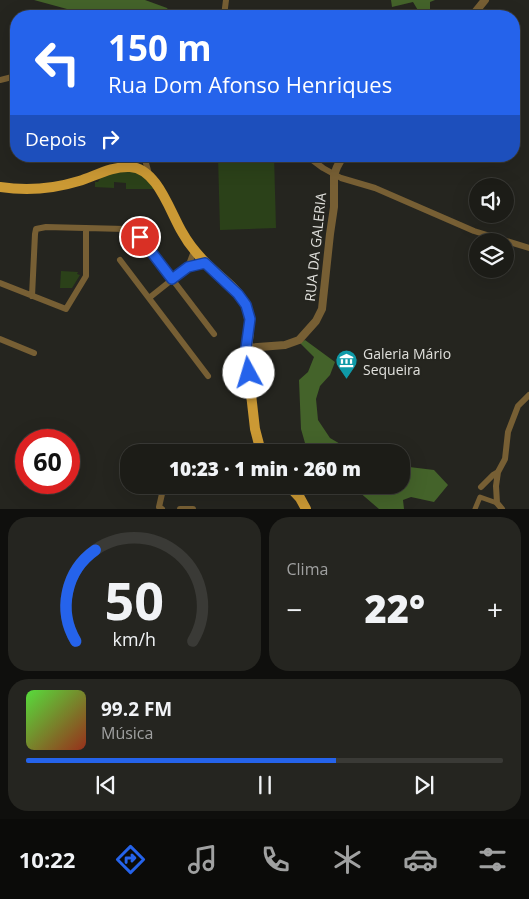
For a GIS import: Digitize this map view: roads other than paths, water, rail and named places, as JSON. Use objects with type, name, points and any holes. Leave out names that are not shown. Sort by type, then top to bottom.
[{"type":"main road","points":[[0,187],[29,190],[66,185],[101,172],[125,167],[147,173],[194,250],[238,294],[246,305],[250,319],[246,348],[258,444]]},
{"type":"main road","points":[[296,494],[306,509]]},
{"type":"street","points":[[477,10],[485,0]]},
{"type":"street","points":[[125,167],[133,162]]},
{"type":"street","points":[[144,162],[151,178]]},
{"type":"street","points":[[316,162],[334,175],[375,188],[474,230],[529,248]]},
{"type":"street","name":"RUA DA GALERIA","points":[[246,348],[285,345],[299,340],[316,321],[322,309],[334,207],[334,175],[339,162]]},
{"type":"street","points":[[0,283],[66,309],[86,276],[86,228]]},
{"type":"street","points":[[32,296],[36,229],[125,229]]},
{"type":"street","points":[[140,237],[214,334]]},
{"type":"street","points":[[188,267],[194,250]]},
{"type":"street","points":[[120,260],[208,376]]},
{"type":"street","points":[[148,298],[188,267],[205,263]]},
{"type":"street","points":[[0,340],[34,353]]},
{"type":"street","points":[[497,503],[496,486],[498,472],[505,458],[508,432],[518,406],[529,395]]},
{"type":"street","points":[[475,509],[480,498],[481,488],[493,474],[498,472]]},
{"type":"street","points":[[162,494],[159,506],[162,509]]},
{"type":"street","points":[[480,498],[497,503],[502,509]]},
{"type":"street","points":[[180,509],[192,509]]},
{"type":"place","name":"Galeria Mário Sequeira","points":[[347,380]]}]
